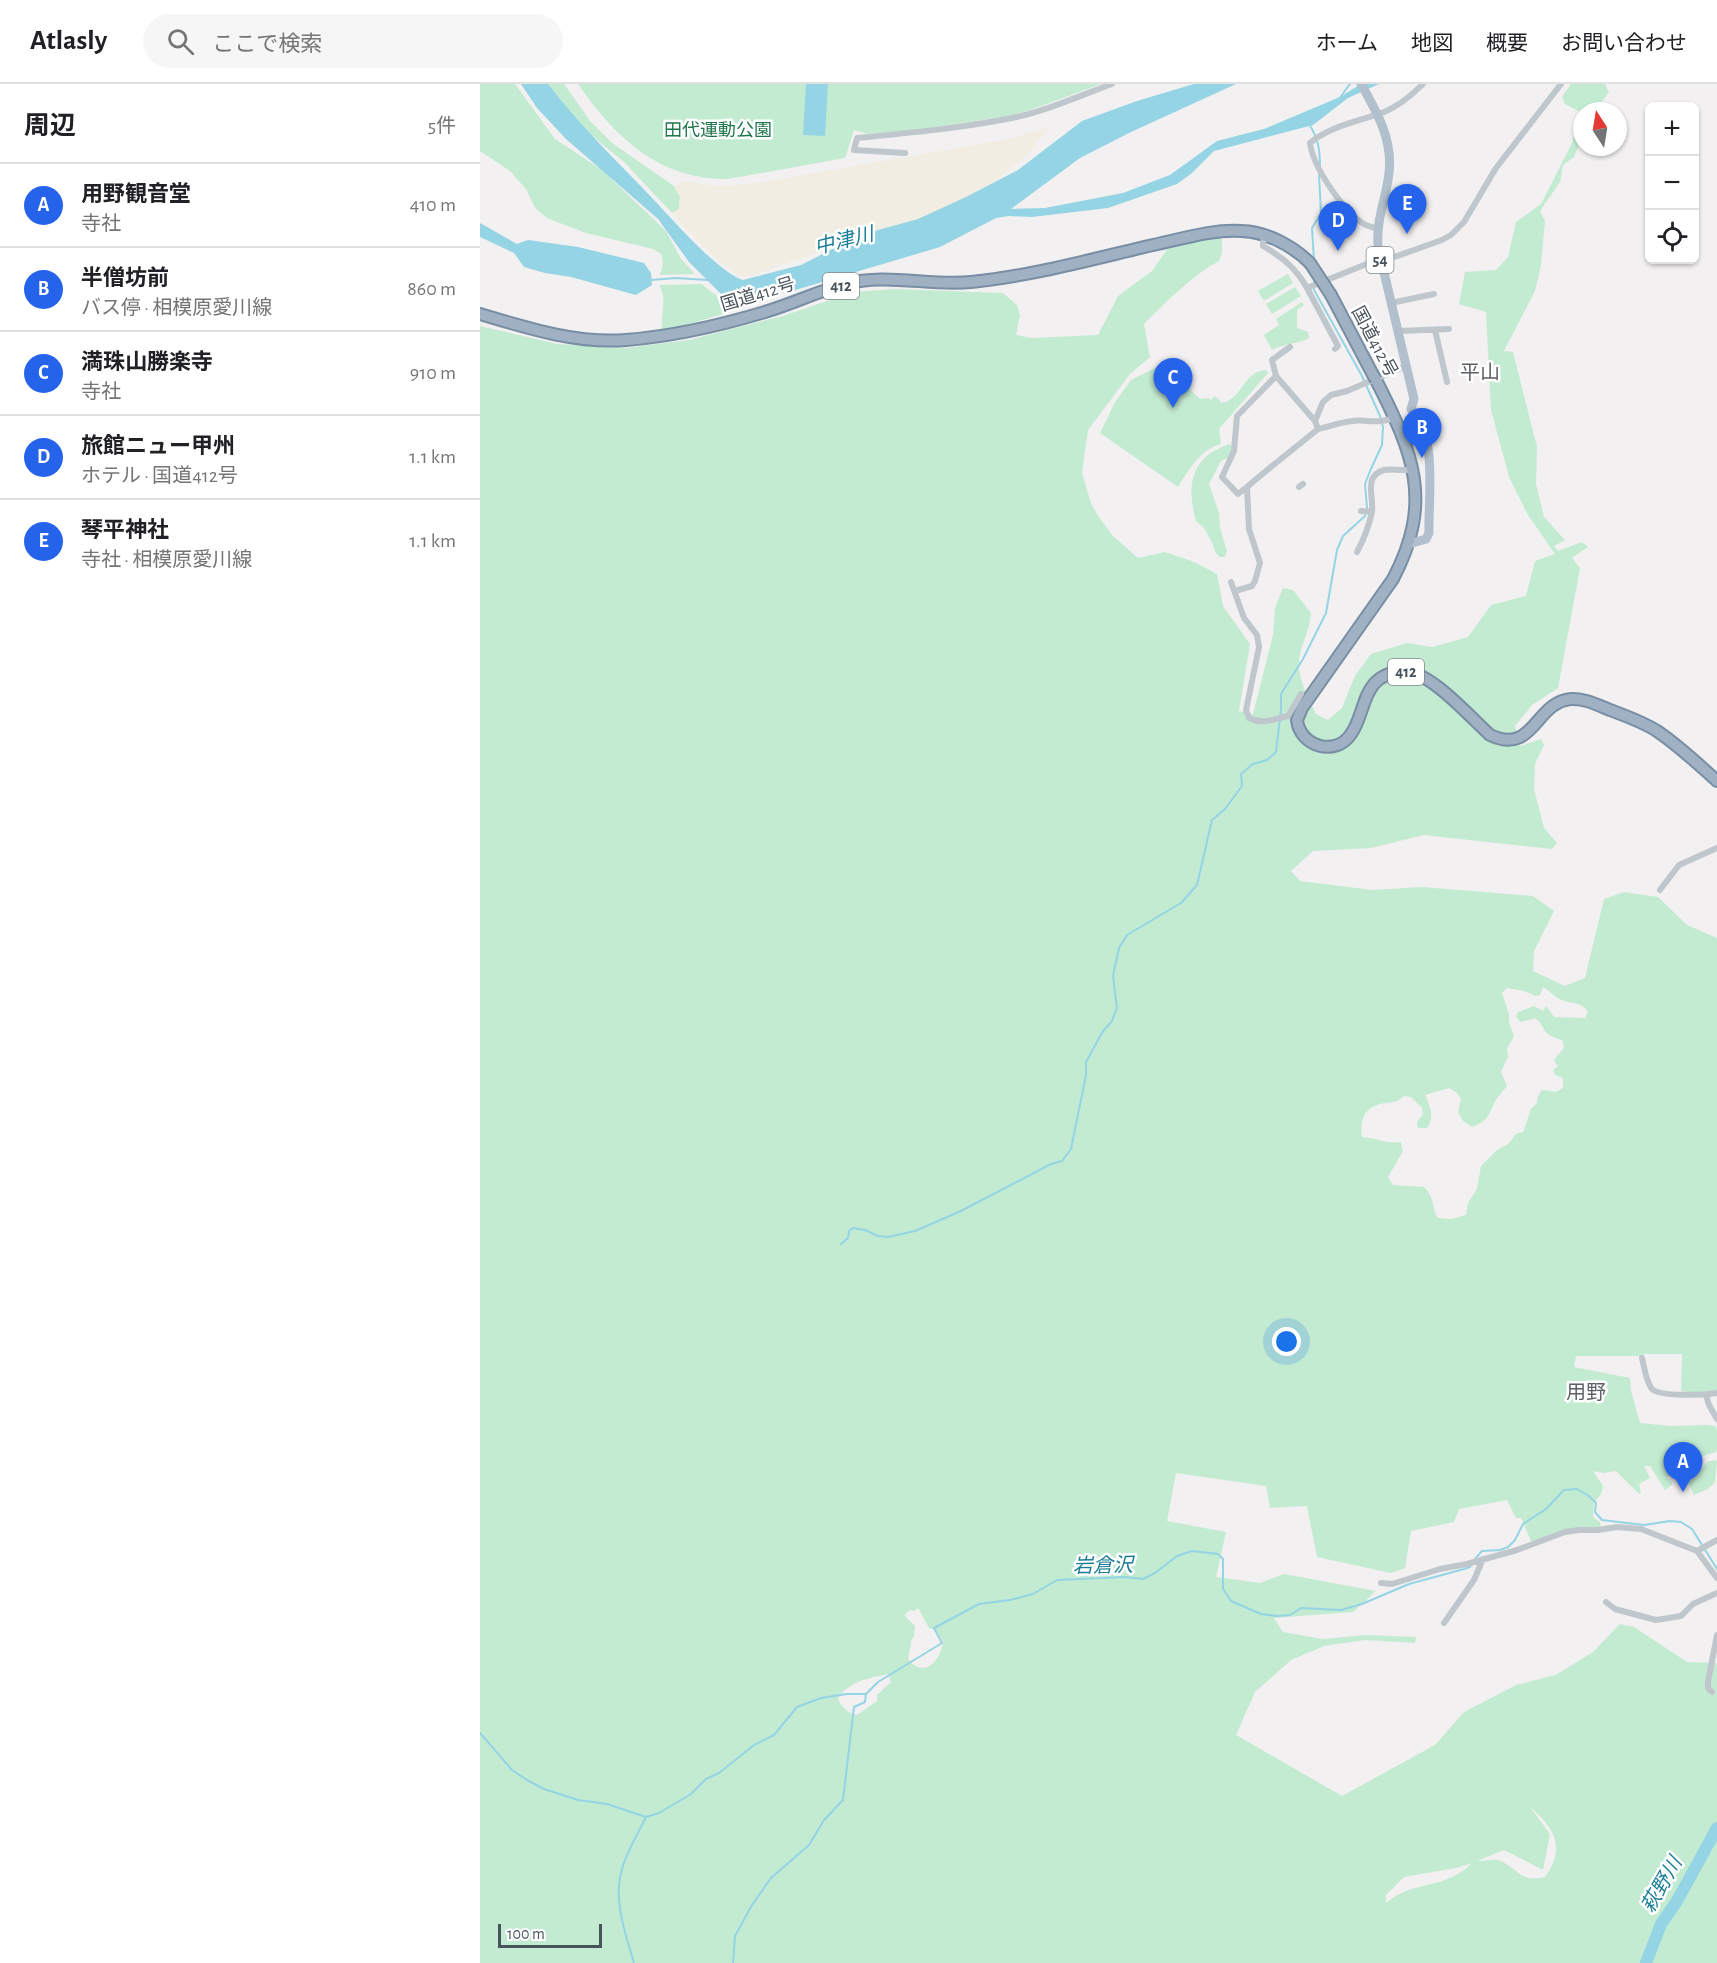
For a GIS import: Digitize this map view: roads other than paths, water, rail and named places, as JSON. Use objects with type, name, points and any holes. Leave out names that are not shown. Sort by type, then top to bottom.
[{"type":"highway","name":"国道412号","points":[[480,314],[563,336],[625,340],[707,328],[770,310],[845,284],[872,279],[969,282],[1056,266],[1206,233],[1243,231],[1264,236],[1300,252],[1331,295],[1369,380],[1406,445],[1416,489],[1416,513],[1409,544],[1393,579],[1301,699],[1297,720],[1300,732],[1310,743],[1327,747],[1341,743],[1351,735],[1368,692],[1380,678],[1394,673],[1413,672],[1422,675],[1490,735],[1507,740],[1523,736],[1554,705],[1569,699],[1580,699],[1656,731],[1717,781]]},
{"type":"main road","name":"54","points":[[1361,84],[1377,112],[1387,141],[1390,163],[1377,229],[1380,261],[1414,399],[1411,409],[1419,417],[1429,454],[1429,533],[1426,539],[1409,544]]},
{"type":"main road","points":[[1390,419],[1411,409]]},
{"type":"street","points":[[904,153],[854,150],[857,138],[961,127],[1013,118],[1043,110],[1112,84]]},
{"type":"street","points":[[1377,229],[1364,224],[1344,206],[1310,146],[1312,141],[1321,136],[1396,106],[1423,84]]},
{"type":"street","points":[[1311,286],[1374,261],[1442,240],[1457,229],[1464,222],[1496,168],[1561,84]]},
{"type":"street","points":[[1264,236],[1263,246],[1292,266],[1311,286],[1338,346],[1335,349]]},
{"type":"street","points":[[1391,303],[1425,299],[1434,294]]},
{"type":"street","points":[[1398,331],[1449,329]]},
{"type":"street","points":[[1435,330],[1448,382]]},
{"type":"street","points":[[1290,346],[1272,360],[1276,376],[1315,421],[1318,429]]},
{"type":"street","points":[[1315,421],[1327,397],[1406,366]]},
{"type":"street","points":[[1276,376],[1237,416],[1234,450],[1222,477],[1238,494],[1310,438],[1318,429],[1351,421],[1377,422],[1390,419]]},
{"type":"street","points":[[1363,478],[1384,470],[1413,469]]},
{"type":"street","points":[[1357,552],[1364,540],[1371,512],[1373,476]]},
{"type":"street","points":[[1235,591],[1252,586],[1260,563],[1250,529],[1247,487]]},
{"type":"street","points":[[1362,511],[1371,512]]},
{"type":"street","points":[[1231,582],[1244,618],[1257,635],[1259,647],[1247,714],[1249,718],[1258,722],[1288,716],[1301,699]]},
{"type":"street","points":[[1660,890],[1679,864],[1717,848]]},
{"type":"street","points":[[1642,1358],[1650,1386],[1656,1391],[1706,1395],[1717,1393]]},
{"type":"street","points":[[1706,1395],[1717,1419]]},
{"type":"street","points":[[1381,1583],[1392,1584],[1440,1569],[1467,1564],[1517,1550],[1572,1530],[1617,1527],[1641,1529],[1701,1549],[1717,1578]]},
{"type":"street","points":[[1701,1549],[1717,1540]]},
{"type":"street","points":[[1444,1623],[1474,1580],[1481,1559]]},
{"type":"street","points":[[1606,1602],[1615,1609],[1656,1620],[1682,1616],[1693,1604],[1717,1593]]},
{"type":"street","points":[[1712,1692],[1708,1688],[1708,1683],[1717,1635]]},
{"type":"water","points":[[521,84],[548,84],[586,129],[697,245],[721,267],[743,280],[801,265],[860,235],[918,219],[1018,170],[1082,121],[1137,101],[1194,84],[1236,84],[1080,158],[1011,209],[1045,208],[1123,193],[1170,175],[1217,141],[1264,129],[1340,97],[1361,84],[1379,84],[1348,98],[1313,125],[1214,151],[1177,184],[1108,208],[1032,217],[996,218],[940,247],[792,291],[735,303],[720,293],[689,262],[658,219],[566,139],[537,108]]},
{"type":"water","points":[[806,84],[828,84],[825,136],[803,135]]},
{"type":"water","points":[[480,223],[517,244],[528,240],[578,247],[644,263],[651,273],[652,285],[636,295],[524,267],[514,253],[480,237]]},
{"type":"waterway","points":[[1339,99],[1350,84]]},
{"type":"waterway","points":[[1309,124],[1318,144],[1320,166]]},
{"type":"waterway","points":[[1314,260],[1312,228],[1321,213],[1319,175]]},
{"type":"waterway","points":[[841,1244],[848,1238],[849,1231],[853,1228],[888,1237],[915,1231],[961,1211],[1051,1164],[1062,1161],[1071,1149],[1086,1075],[1086,1062],[1103,1031],[1112,1021],[1117,1008],[1113,976],[1119,948],[1127,935],[1181,903],[1197,885],[1212,820],[1225,809],[1242,786],[1241,774],[1253,764],[1267,760],[1276,752],[1281,694],[1303,659],[1326,613],[1337,550],[1343,536],[1365,516],[1367,508],[1365,484],[1382,445],[1383,427],[1380,416],[1362,376],[1314,290],[1314,277]]},
{"type":"waterway","points":[[651,280],[676,278],[708,280]]},
{"type":"waterway","name":"岩倉沢","points":[[1475,1559],[1482,1551],[1508,1547],[1515,1540],[1523,1524],[1546,1509],[1564,1490],[1577,1489],[1596,1503],[1595,1512],[1602,1520],[1644,1525],[1670,1521],[1681,1522],[1692,1529],[1717,1569]]},
{"type":"waterway","name":"岩倉沢","points":[[733,1963],[735,1936],[752,1905],[771,1878],[809,1845],[824,1820],[843,1800],[854,1707],[865,1702],[866,1694],[878,1682],[942,1643],[934,1628],[979,1604],[1033,1594],[1057,1580],[1125,1577],[1143,1579],[1177,1556],[1192,1551],[1218,1554],[1223,1559],[1223,1589],[1231,1601],[1261,1614],[1277,1616],[1290,1615],[1301,1608],[1341,1610],[1362,1604],[1409,1584],[1470,1567],[1472,1564]]},
{"type":"waterway","points":[[480,1733],[512,1770],[544,1789],[578,1800],[607,1804],[646,1817],[659,1813],[691,1794],[706,1779],[719,1773],[754,1745],[774,1735],[797,1707],[821,1698],[866,1694]]},
{"type":"waterway","points":[[634,1963],[621,1915],[619,1886],[625,1859],[646,1817]]},
{"type":"waterway","name":"萩野川","points":[[1646,1963],[1661,1924],[1677,1901],[1717,1828]]},
{"type":"place","name":"琴平神社","points":[[1407,234]]},
{"type":"place","name":"旅館ニュー甲州","points":[[1338,251]]},
{"type":"place","name":"満珠山勝楽寺","points":[[1173,408]]},
{"type":"place","name":"半僧坊前","points":[[1422,458]]},
{"type":"place","name":"用野観音堂","points":[[1683,1492]]},
{"type":"district","name":"平山","points":[[1480,373]]},
{"type":"district","name":"用野","points":[[1586,1393]]},
{"type":"park label","name":"田代運動公園","points":[[718,131]]},
{"type":"water label","name":"中津川","points":[[844,241]]}]
